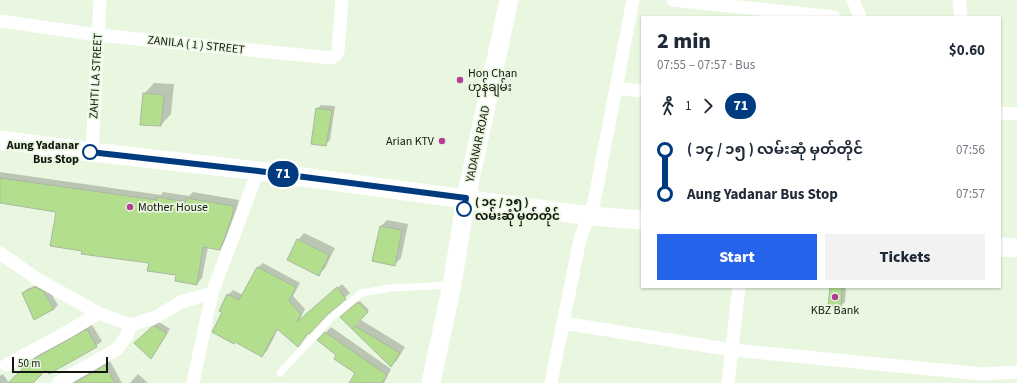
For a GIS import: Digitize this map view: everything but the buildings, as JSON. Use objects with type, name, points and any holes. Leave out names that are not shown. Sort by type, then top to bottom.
[{"type":"main road","name":"YADANAR ROAD","points":[[431,383],[452,285],[466,198],[509,0]]},
{"type":"main road","points":[[0,140],[258,171],[590,216],[641,220]]},
{"type":"main road","points":[[1001,247],[1017,248]]},
{"type":"street","name":"ZAHTI LA STREET","points":[[92,152],[100,0]]},
{"type":"street","name":"ZANILA ( 1 ) STREET","points":[[0,21],[98,35],[331,58],[338,52],[342,0]]},
{"type":"street","points":[[551,383],[580,239],[590,216],[594,202],[633,0]]},
{"type":"street","points":[[673,0],[825,16]]},
{"type":"street","points":[[853,0],[860,16]]},
{"type":"street","points":[[959,0],[961,16]]},
{"type":"street","points":[[616,88],[641,91]]},
{"type":"street","points":[[1001,113],[1017,114]]},
{"type":"street","points":[[193,383],[212,292],[258,171]]},
{"type":"street","points":[[0,253],[36,279],[98,313],[131,324],[156,316],[181,302],[212,292]]},
{"type":"street","points":[[728,383],[739,288]]},
{"type":"street","points":[[6,365],[71,330],[98,313]]},
{"type":"street","points":[[563,323],[732,350],[981,379],[1017,372]]},
{"type":"street","points":[[58,383],[117,349],[127,335],[131,324]]},
{"type":"lane","points":[[280,373],[331,318],[361,293],[391,288],[452,285]]},
{"type":"bus line","name":"71","points":[[90,152],[258,171],[466,198],[464,209]]},
{"type":"place","name":"Hon Chan ဟုန်ချမ်း","points":[[460,80]]},
{"type":"place","name":"Arian KTV","points":[[442,141]]},
{"type":"place","name":"Aung Yadanar Bus Stop","points":[[90,152]]},
{"type":"place","name":"Mother House","points":[[130,207]]},
{"type":"place","name":"( ၁၄ / ၁၅ ) လမ်းဆုံ မှတ်တိုင်","points":[[464,209]]},
{"type":"place","name":"KBZ Bank","points":[[835,297]]}]
